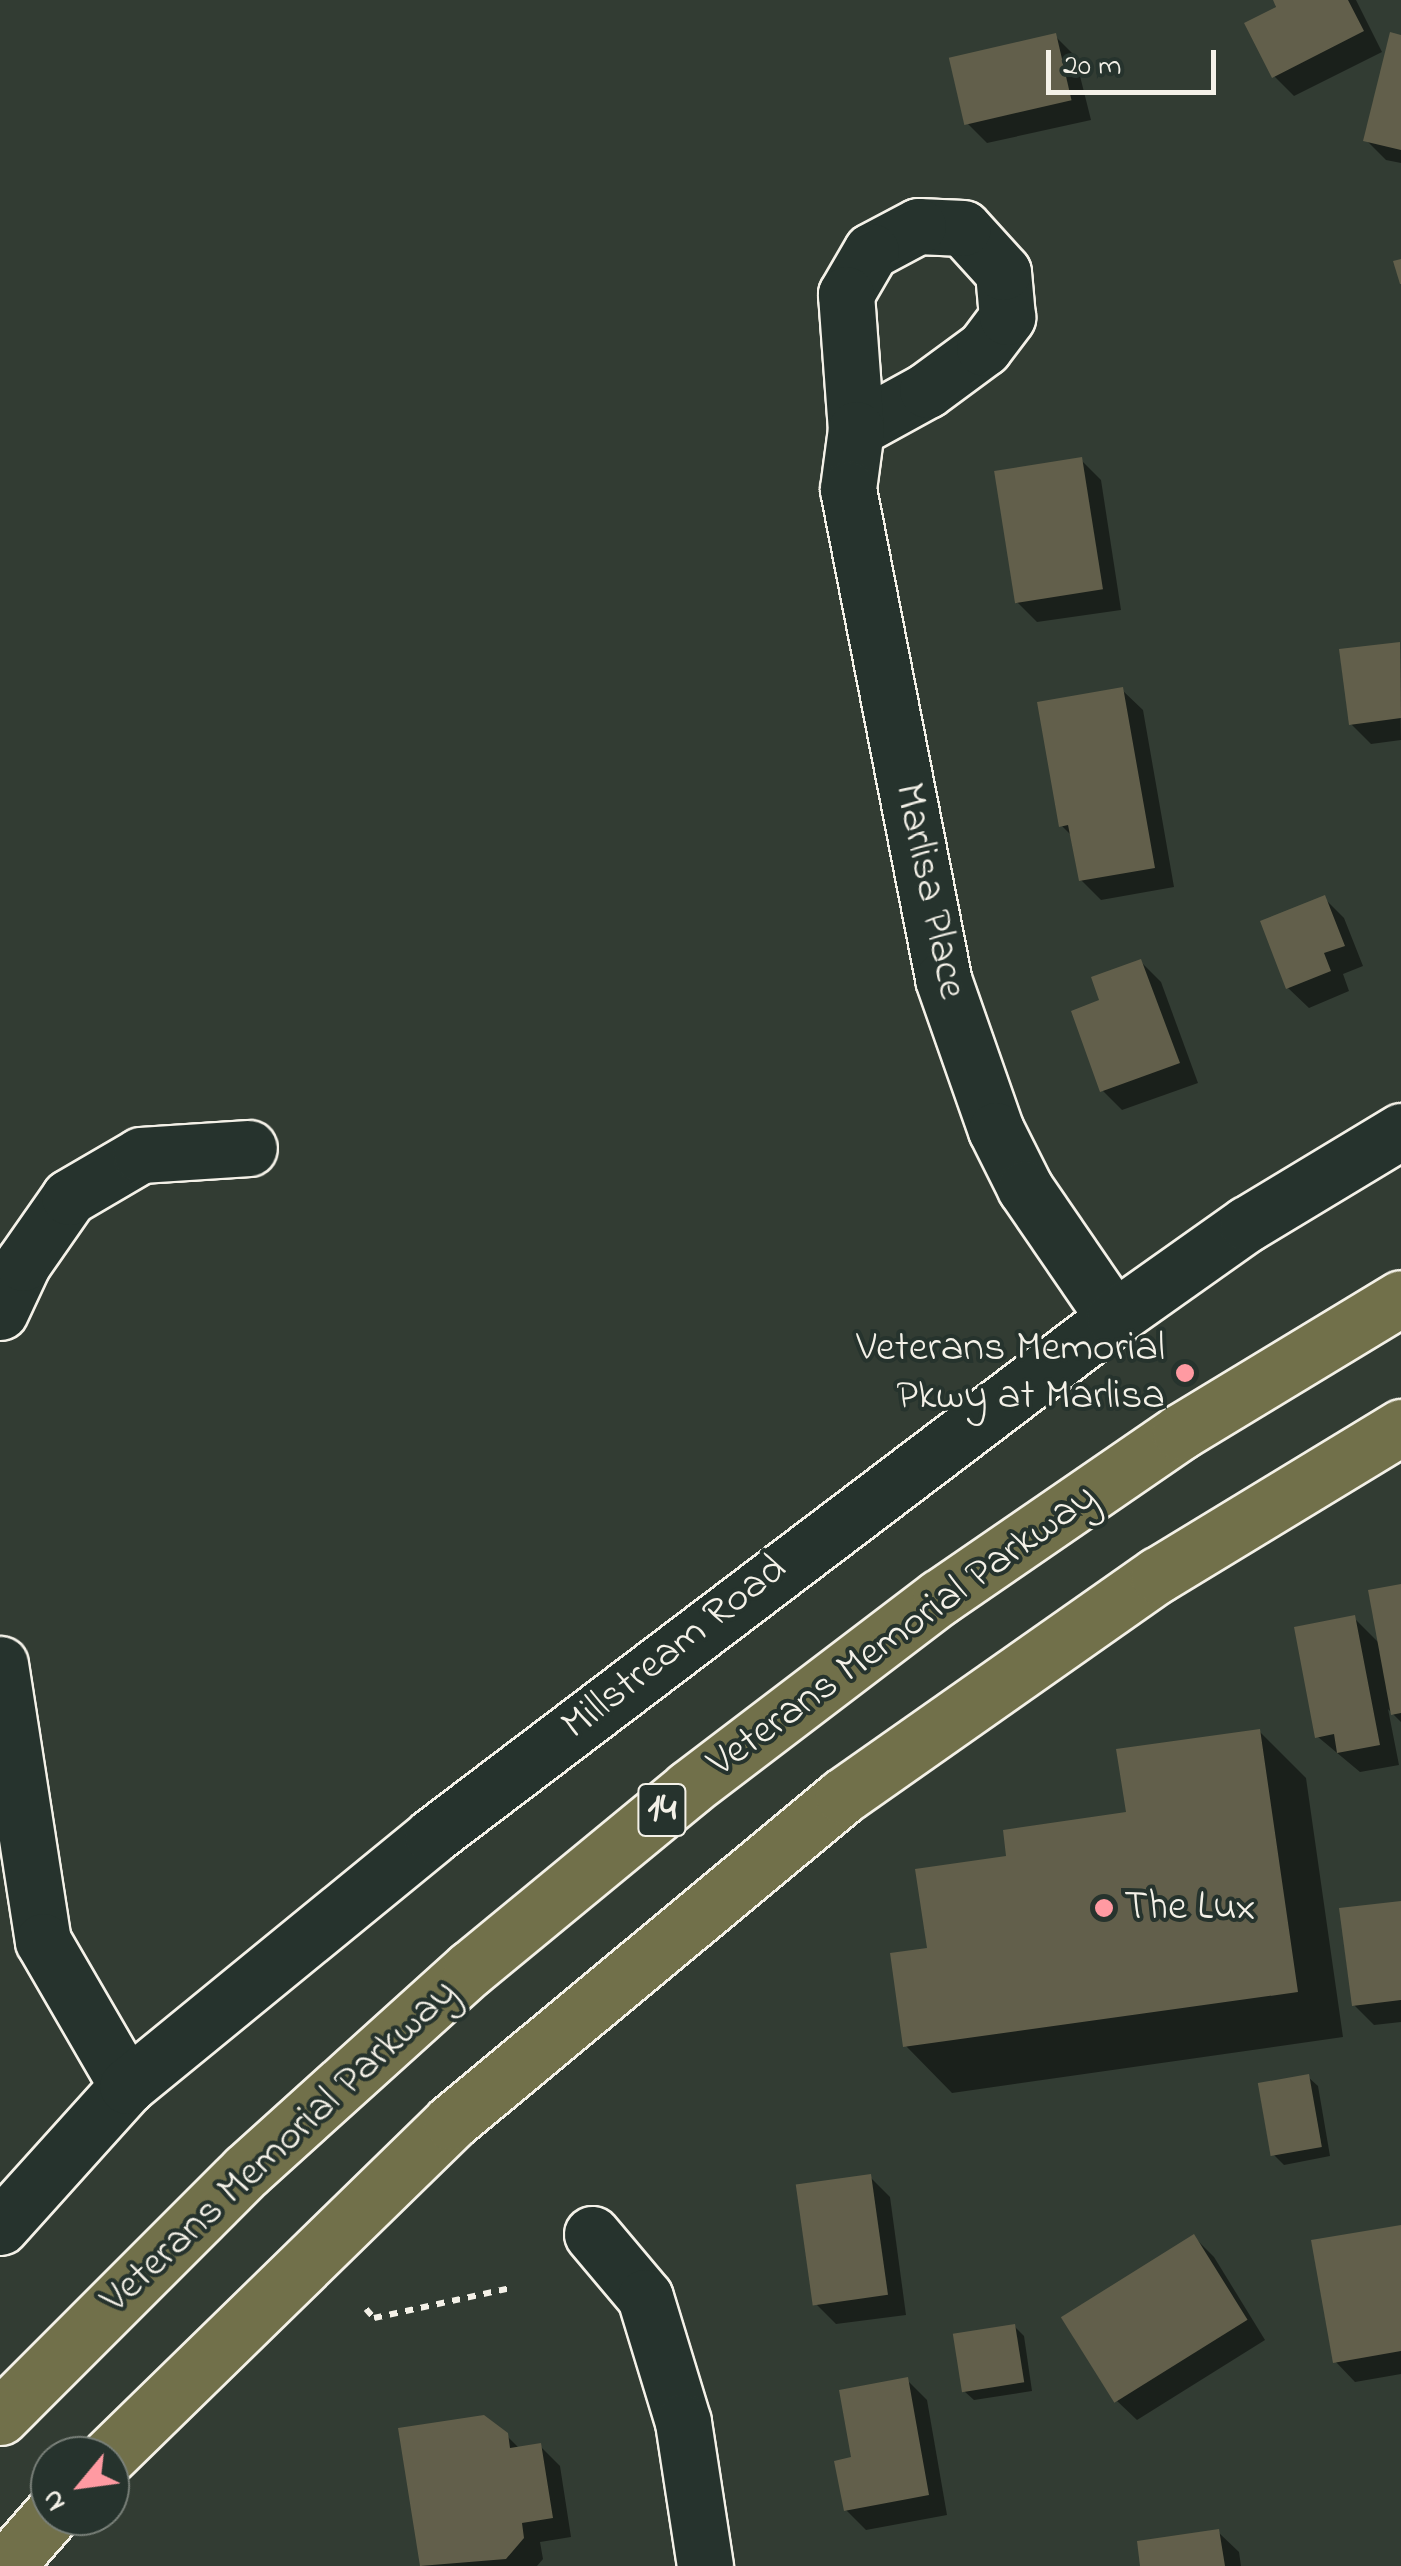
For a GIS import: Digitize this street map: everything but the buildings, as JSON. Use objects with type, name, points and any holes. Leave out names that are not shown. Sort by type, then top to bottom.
[{"type":"main road","name":"Veterans Memorial Parkway","points":[[0,2417],[246,2171],[471,1968],[689,1788],[940,1597],[1116,1476],[1401,1298]]},
{"type":"main road","name":"14","points":[[129,2436],[451,2122],[843,1796],[1158,1575],[1401,1427]]},
{"type":"main road","points":[[6,2566],[32,2536]]},
{"type":"street","name":"Marlisa Place","points":[[856,429],[848,489],[943,979],[996,1130],[1025,1188],[1114,1318]]},
{"type":"street","name":"Millstream Road","points":[[0,2227],[127,2086],[447,1824],[1114,1318],[1247,1224],[1401,1131]]},
{"type":"street","points":[[0,1312],[23,1263],[68,1197],[141,1155],[250,1148]]},
{"type":"street","points":[[0,1664],[43,1941],[127,2086]]},
{"type":"street","points":[[592,2234],[645,2297],[683,2422],[705,2566]]},
{"type":"path","points":[[366,2309],[374,2318],[510,2288]]},
{"type":"place","name":"Veterans Memorial Pkwy at Marlisa","points":[[1185,1373]]},
{"type":"place","name":"The Lux","points":[[1104,1908]]}]
